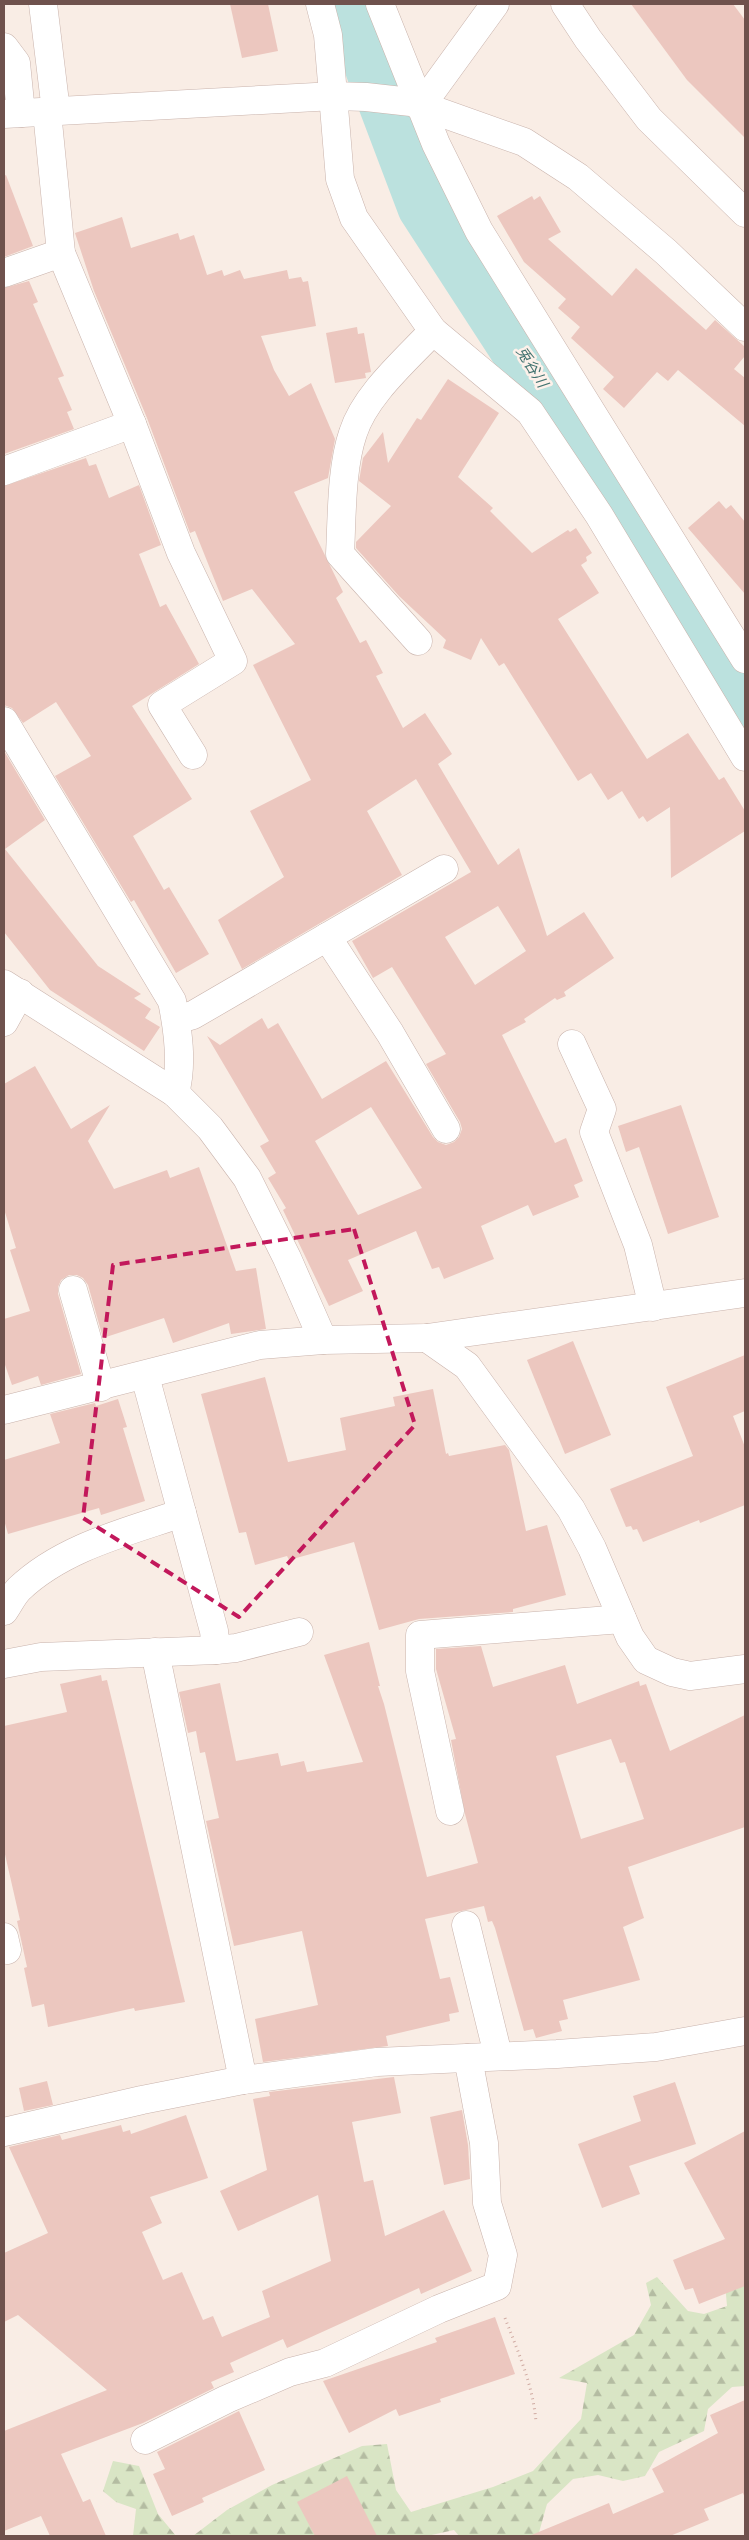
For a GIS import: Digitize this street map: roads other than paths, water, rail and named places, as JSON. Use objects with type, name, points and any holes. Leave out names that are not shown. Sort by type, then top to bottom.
[{"type":"street","points":[[32,113],[43,4]]},
{"type":"street","points":[[320,4],[328,35],[340,179],[354,218],[433,331],[530,412],[599,516],[745,757]]},
{"type":"street","points":[[380,4],[416,104],[479,231],[745,659]]},
{"type":"street","points":[[416,104],[495,4]]},
{"type":"street","points":[[565,4],[588,39],[649,119],[745,213]]},
{"type":"street","points":[[4,48],[16,64],[32,113],[61,253],[132,424],[181,553],[232,661],[162,704],[193,755]]},
{"type":"street","points":[[32,113],[334,96],[366,97],[416,104],[524,142],[578,177],[666,252],[745,327]]},
{"type":"street","points":[[4,273],[61,253]]},
{"type":"street","points":[[418,641],[340,554],[346,469],[352,433],[363,411],[383,384],[433,331]]},
{"type":"street","points":[[4,471],[132,424]]},
{"type":"street","points":[[4,720],[172,1001],[176,1020],[180,1077],[175,1093]]},
{"type":"street","points":[[176,1020],[193,1015],[444,869]]},
{"type":"street","points":[[327,937],[390,1034],[446,1130]]},
{"type":"street","points":[[4,1022],[12,989],[175,1093],[210,1128],[248,1178],[287,1258],[323,1340]]},
{"type":"street","points":[[572,1044],[602,1109],[594,1132],[638,1245],[653,1307]]},
{"type":"street","points":[[73,1290],[101,1387]]},
{"type":"street","points":[[4,1410],[145,1376],[260,1345],[323,1340],[427,1338],[745,1293]]},
{"type":"street","points":[[427,1338],[467,1366],[571,1509],[592,1548],[622,1619],[646,1660],[672,1672],[690,1676],[745,1669]]},
{"type":"street","points":[[145,1376],[214,1632],[216,1650]]},
{"type":"street","points":[[4,1611],[19,1590],[53,1562],[96,1543],[182,1513]]},
{"type":"street","points":[[450,1811],[420,1671],[420,1635],[622,1619]]},
{"type":"street","points":[[4,1664],[41,1657],[236,1648],[299,1632]]},
{"type":"street","points":[[155,1652],[243,2080]]},
{"type":"street","points":[[466,1926],[498,2055]]},
{"type":"street","points":[[4,2132],[142,2100],[243,2080],[377,2062],[498,2055],[557,2054],[656,2047],[745,2031]]},
{"type":"street","points":[[145,2440],[227,2399],[290,2372],[325,2363],[439,2310],[497,2286],[503,2255],[487,2203],[484,2143],[468,2058]]},
{"type":"waterway","name":"兎谷川","points":[[352,4],[428,205],[524,353],[745,715]]}]
